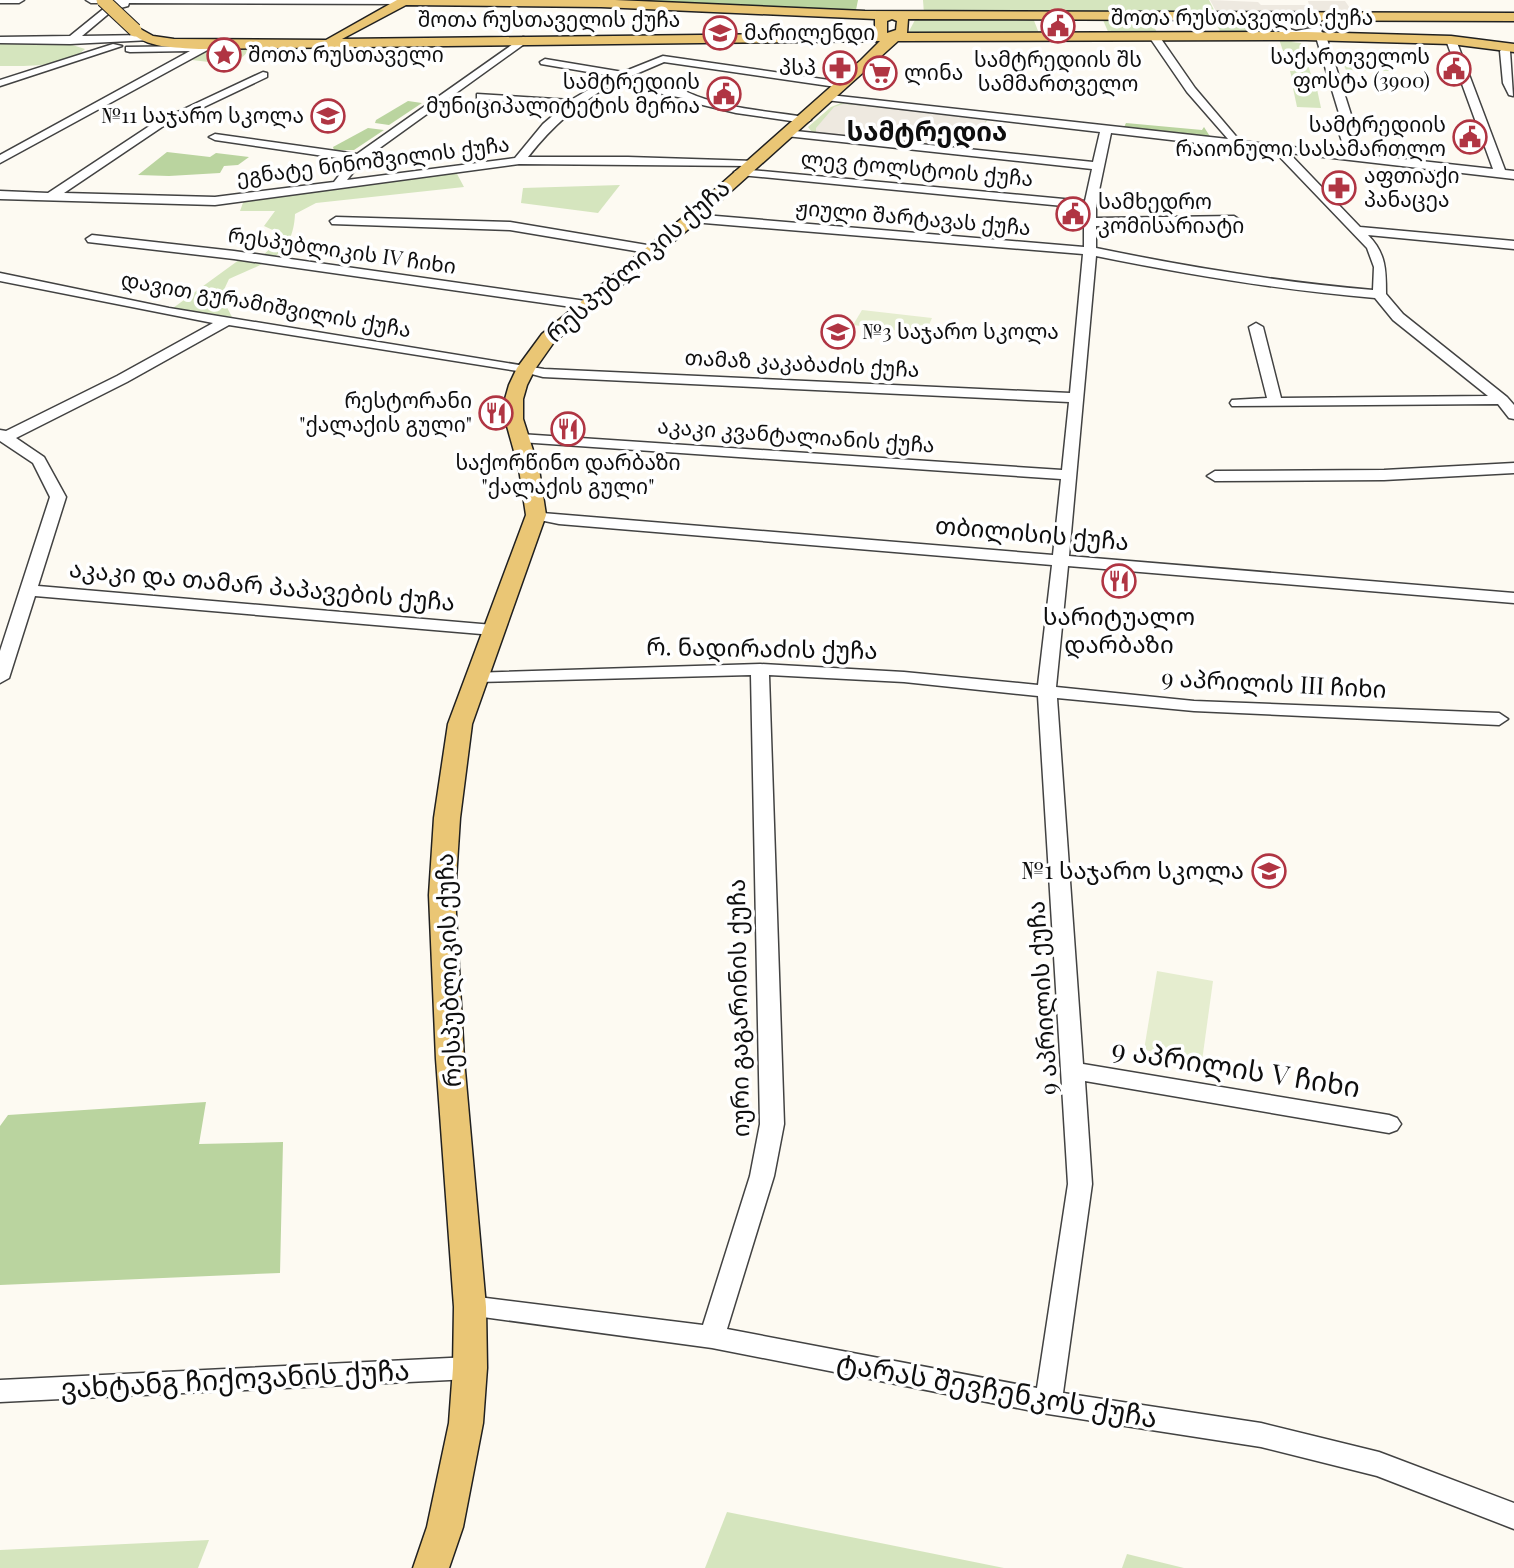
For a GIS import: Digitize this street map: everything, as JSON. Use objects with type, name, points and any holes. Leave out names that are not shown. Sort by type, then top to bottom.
[{"type":"main road","name":"შოთა რუსთაველის ქუჩა","points":[[103,0],[133,35],[206,46],[328,41],[1315,35],[1451,40],[1511,48]]},
{"type":"main road","points":[[328,41],[404,1],[601,3],[891,15],[1279,19],[1514,17]]},
{"type":"main road","points":[[884,39],[902,31],[903,20],[891,15]]},
{"type":"main road","name":"რესპუბლიკის ქუჩა","points":[[431,1568],[445,1527],[466,1423],[471,1368],[470,1307],[450,1059],[442,895],[450,791],[460,724],[493,630],[541,515],[514,419],[514,399],[526,368],[548,338],[830,98],[884,39],[881,34],[881,19],[891,15]]},
{"type":"street","points":[[0,0],[19,0]]},
{"type":"street","points":[[90,0],[404,1]]},
{"type":"street","points":[[70,41],[110,8],[136,1]]},
{"type":"street","points":[[1279,19],[1273,25],[1274,28],[1292,34],[1315,35]]},
{"type":"street","points":[[1300,19],[1319,28],[1314,42],[1334,122],[1343,127],[1353,157]]},
{"type":"street","points":[[0,40],[70,41],[133,35]]},
{"type":"street","points":[[0,83],[111,48],[133,35]]},
{"type":"street","points":[[1155,38],[1189,87],[1236,144]]},
{"type":"street","points":[[338,184],[359,158],[523,40]]},
{"type":"street","points":[[1451,40],[1500,173]]},
{"type":"street","points":[[70,41],[84,46],[111,48],[206,46]]},
{"type":"street","points":[[0,160],[206,46]]},
{"type":"street","points":[[1511,48],[1505,51],[1508,83],[1513,93]]},
{"type":"street","points":[[519,161],[547,126],[573,103],[612,80],[663,59],[843,85]]},
{"type":"street","points":[[545,62],[625,75]]},
{"type":"street","points":[[50,197],[158,125],[262,75]]},
{"type":"street","points":[[612,80],[687,95],[690,99],[683,105],[805,120]]},
{"type":"street","points":[[481,96],[573,103]]},
{"type":"street","points":[[830,98],[1514,175]]},
{"type":"street","name":"9 აპრილის ქუჩა","points":[[1048,1402],[1080,1184],[1047,689],[1077,398],[1091,213],[1096,166],[1106,130]]},
{"type":"street","points":[[786,134],[1096,166]]},
{"type":"street","points":[[215,137],[359,158]]},
{"type":"street","points":[[1279,149],[1373,247],[1380,267],[1379,294],[1398,317],[1502,400],[1514,415]]},
{"type":"street","name":"ეგნატე ნინოშვილის ქუჩა","points":[[0,195],[215,201],[519,161],[628,160],[746,168]]},
{"type":"street","name":"ლევ ტოლსტოის ქუჩა","points":[[746,168],[1091,213],[1234,220]]},
{"type":"street","name":"ჟიული შარტავას ქუჩა","points":[[692,218],[1090,251],[1256,282],[1379,294]]},
{"type":"street","points":[[336,221],[510,226],[653,250]]},
{"type":"street","points":[[1356,230],[1514,245]]},
{"type":"street","name":"რესპუბლიკის IV ჩიხი","points":[[92,239],[259,259],[586,305]]},
{"type":"street","name":"დავით გურამიშვილის ქუჩა","points":[[0,277],[227,321],[526,368]]},
{"type":"street","points":[[3,435],[122,379],[227,321]]},
{"type":"street","points":[[1256,327],[1275,402]]},
{"type":"street","name":"თამაზ კაკაბაძის ქუჩა","points":[[526,368],[543,373],[1077,398]]},
{"type":"street","points":[[1237,403],[1502,400]]},
{"type":"street","points":[[0,678],[58,497],[39,460],[3,435]]},
{"type":"street","name":"აკაკი კვანტალიანის ქუჩა","points":[[520,438],[1069,475]]},
{"type":"street","points":[[1215,476],[1384,475],[1514,468]]},
{"type":"street","name":"თბილისის ქუჩა","points":[[541,515],[558,512],[1514,598]]},
{"type":"street","name":"თბილისის ქუჩა","points":[[1061,557],[1514,590]]},
{"type":"street","name":"აკაკი და თამარ პაპავების ქუჩა","points":[[26,590],[493,630]]},
{"type":"street","name":"რ. ნადირაძის ქუჩა","points":[[477,677],[760,669],[1047,689]]},
{"type":"street","name":"იური გაგარინის ქუჩა","points":[[712,1337],[762,1176],[772,1124],[760,669]]},
{"type":"street","name":"9 აპრილის III ჩიხი","points":[[1047,689],[1194,706],[1499,719]]},
{"type":"street","name":"9 აპრილის V ჩიხი","points":[[1073,1072],[1389,1124]]},
{"type":"street","name":"ტარას შევჩენკოს ქუჩა","points":[[470,1307],[712,1337],[1048,1402],[1261,1435],[1379,1464],[1514,1516]]},
{"type":"street","name":"ვახტანგ ჩიქოვანის ქუჩა","points":[[0,1391],[471,1368]]},
{"type":"green space","points":[[467,0],[858,0],[856,10]]},
{"type":"green space","points":[[923,0],[1209,0],[1216,14],[924,14]]},
{"type":"green space","points":[[916,18],[1033,18],[1040,36],[907,35]]},
{"type":"green space","points":[[1213,18],[1252,18],[1261,35],[1222,35]]},
{"type":"green space","points":[[1103,20],[1150,20],[1158,34],[1109,34]]},
{"type":"green space","points":[[1279,39],[1301,40],[1291,42],[1301,43],[1315,87],[1294,86],[1290,71],[1294,71],[1291,51],[1283,51]]},
{"type":"green space","points":[[0,42],[63,42],[85,49],[56,63],[0,66]]},
{"type":"green space","points":[[213,47],[253,47],[234,65],[192,60]]},
{"type":"green space","points":[[1339,55],[1385,56],[1393,71],[1346,70]]},
{"type":"green space","points":[[1293,88],[1317,89],[1321,108],[1297,107]]},
{"type":"green space","points":[[408,101],[422,103],[389,125],[375,123],[376,120]]},
{"type":"green space","points":[[841,103],[988,119],[966,151],[815,136],[808,127],[831,107]]},
{"type":"green space","points":[[1126,123],[1202,130],[1204,127],[1211,138],[1123,129]]},
{"type":"green space","points":[[368,128],[384,130],[354,150],[334,150],[333,147]]},
{"type":"green space","points":[[167,152],[210,157],[216,153],[249,157],[238,165],[224,166],[220,173],[138,175]]},
{"type":"green space","points":[[456,172],[464,187],[316,203],[295,214],[289,241],[282,250],[265,263],[229,279],[221,296],[232,317],[173,308],[243,257],[259,259],[276,243],[277,232],[264,226],[275,211],[240,211],[244,200]]},
{"type":"green space","points":[[620,185],[598,213],[521,203],[523,188]]},
{"type":"green space","points":[[862,310],[932,318],[925,334],[853,325]]},
{"type":"green space","points":[[1157,971],[1213,981],[1202,1061],[1144,1050]]},
{"type":"green space","points":[[206,1102],[199,1144],[283,1142],[280,1273],[0,1285],[0,1126],[8,1115]]},
{"type":"green space","points":[[727,1512],[1004,1568],[705,1568]]},
{"type":"green space","points":[[209,1540],[198,1568],[0,1568],[0,1550]]},
{"type":"green space","points":[[1127,1554],[1184,1568],[1122,1568]]},
{"type":"shaded area","points":[[1210,0],[1258,2],[1261,5],[1309,5],[1308,1],[1345,1],[1352,11],[1216,11]]},
{"type":"shaded area","points":[[843,104],[987,119],[967,150],[816,133],[816,128],[834,107]]},
{"type":"place","name":"სამტრედიის შს სამმართველო","points":[[1058,26]]},
{"type":"place","name":"მარილენდი","points":[[720,33]]},
{"type":"place","name":"შოთა რუსთაველი","points":[[224,55]]},
{"type":"place","name":"პსპ","points":[[840,68]]},
{"type":"place","name":"საქართველოს ფოსტა (3900)","points":[[1454,69]]},
{"type":"place","name":"ლინა","points":[[880,73]]},
{"type":"place","name":"სამტრედიის მუნიციპალიტეტის მერია","points":[[724,94]]},
{"type":"place","name":"№11 საჯარო სკოლა","points":[[328,116]]},
{"type":"place","name":"სამტრედიის რაიონული სასამართლო","points":[[1470,137]]},
{"type":"place","name":"აფთიაქი პანაცეა","points":[[1339,188]]},
{"type":"place","name":"სამხედრო კომისარიატი","points":[[1073,214]]},
{"type":"place","name":"№3 საჯარო სკოლა","points":[[838,332]]},
{"type":"place","name":"რესტორანი \"ქალაქის გული\"","points":[[496,413]]},
{"type":"place","name":"საქორწინო დარბაზი \"ქალაქის გული\"","points":[[568,429]]},
{"type":"place","name":"სარიტუალო დარბაზი","points":[[1119,581]]},
{"type":"place","name":"№1 საჯარო სკოლა","points":[[1269,871]]},
{"type":"district","name":"სამტრედია","points":[[927,132]]}]
